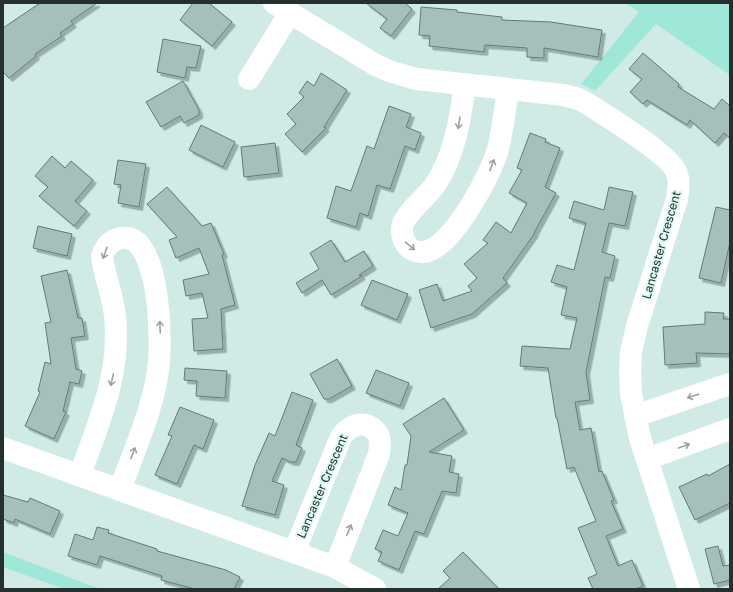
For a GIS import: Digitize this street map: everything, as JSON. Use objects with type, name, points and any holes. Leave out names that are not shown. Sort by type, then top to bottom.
[{"type":"street","name":"Lancaster Crescent","points":[[249,79],[282,8],[350,50],[389,71],[416,79],[564,95],[578,99],[588,104],[661,154],[672,164],[677,174],[677,199],[637,326],[631,352],[631,393],[640,438],[689,589]]},
{"type":"street","points":[[465,84],[458,132],[446,167],[435,186],[406,219],[401,228],[402,238],[409,248],[418,252],[426,252],[435,248],[446,238],[462,218],[483,186],[498,149],[508,89]]},
{"type":"street","points":[[80,476],[108,397],[116,359],[117,339],[115,314],[102,256],[107,246],[113,241],[120,238],[128,238],[139,244],[146,256],[157,297],[160,341],[159,362],[154,388],[144,424],[120,490]]},
{"type":"street","points":[[635,416],[730,384]]},
{"type":"street","name":"Lancaster Crescent","points":[[294,552],[341,437],[345,431],[351,427],[363,424],[378,434],[380,440],[379,454],[335,567]]},
{"type":"street","points":[[647,459],[730,430]]},
{"type":"street","name":"Lancaster Crescent","points":[[3,448],[335,567],[375,589]]},
{"type":"green space","points":[[625,3],[730,3],[730,75],[656,24],[595,91],[581,84],[639,12]]},
{"type":"green space","points":[[3,552],[100,589],[64,589],[3,567]]},
{"type":"building","points":[[40,3],[97,3],[71,21],[73,24],[60,33],[62,36],[35,54],[36,56],[9,78],[3,72],[3,28]]},
{"type":"building","points":[[193,3],[209,3],[232,22],[212,46],[180,20]]},
{"type":"building","points":[[366,3],[405,3],[412,9],[391,36],[380,28],[387,19]]},
{"type":"building","points":[[421,7],[457,10],[457,12],[502,17],[502,20],[551,22],[602,30],[598,57],[544,48],[544,58],[527,57],[527,48],[485,45],[484,52],[429,46],[430,36],[419,35]]},
{"type":"building","points":[[163,39],[201,46],[196,68],[187,67],[185,78],[157,72]]},
{"type":"building","points":[[643,53],[679,84],[678,87],[714,109],[722,99],[730,106],[730,138],[724,133],[715,143],[690,120],[687,125],[647,100],[643,104],[630,92],[642,79],[629,69]]},
{"type":"building","points":[[321,73],[347,90],[324,127],[326,128],[302,152],[285,134],[296,124],[287,114],[304,97],[299,93],[307,81],[314,86]]},
{"type":"building","points":[[183,81],[199,110],[199,115],[184,123],[180,116],[161,127],[146,102]]},
{"type":"building","points":[[389,106],[411,114],[406,127],[421,133],[415,150],[405,146],[390,189],[377,185],[368,216],[360,213],[356,227],[327,218],[336,186],[351,191],[367,146],[374,149]]},
{"type":"building","points":[[201,125],[235,142],[223,167],[189,150]]},
{"type":"building","points":[[530,133],[546,139],[545,142],[560,148],[545,187],[556,193],[535,233],[503,278],[507,283],[472,314],[431,328],[419,290],[437,284],[443,301],[472,291],[468,286],[477,278],[464,264],[488,243],[483,240],[496,222],[511,233],[527,203],[509,193],[522,170],[517,168]]},
{"type":"building","points":[[275,143],[279,173],[244,177],[241,147]]},
{"type":"building","points":[[52,156],[65,168],[71,161],[93,180],[75,201],[87,211],[74,226],[39,196],[48,187],[35,176]]},
{"type":"building","points":[[118,160],[146,164],[139,207],[118,203],[121,185],[114,184]]},
{"type":"building","points":[[167,187],[202,226],[211,223],[224,254],[222,255],[235,305],[221,309],[223,349],[194,351],[192,319],[208,318],[202,293],[186,296],[183,280],[209,274],[199,248],[176,258],[169,240],[177,237],[147,204]]},
{"type":"building","points":[[609,187],[633,192],[625,226],[609,223],[602,252],[615,256],[610,278],[605,277],[586,372],[590,400],[575,402],[580,430],[591,428],[599,472],[602,471],[614,500],[611,501],[623,529],[606,536],[618,566],[632,560],[643,586],[636,589],[593,589],[588,578],[597,574],[578,528],[596,521],[574,467],[567,469],[556,418],[548,368],[520,366],[522,346],[570,349],[577,318],[561,315],[567,287],[551,282],[557,265],[574,270],[586,223],[569,218],[574,201],[604,210]]},
{"type":"building","points":[[716,207],[730,210],[730,242],[721,283],[699,278]]},
{"type":"building","points":[[38,226],[72,234],[67,256],[33,248]]},
{"type":"building","points":[[331,240],[345,262],[364,251],[373,266],[359,275],[362,276],[331,295],[322,280],[302,293],[296,283],[319,269],[310,253]]},
{"type":"building","points":[[67,270],[78,318],[82,318],[85,336],[71,338],[76,369],[82,371],[79,384],[70,382],[63,411],[66,412],[54,439],[25,426],[40,392],[38,391],[45,362],[51,364],[45,323],[51,322],[41,276]]},
{"type":"building","points":[[372,280],[408,294],[397,320],[361,305]]},
{"type":"building","points":[[705,312],[724,313],[723,319],[730,319],[730,354],[696,353],[697,363],[665,365],[663,327],[705,324]]},
{"type":"building","points":[[337,359],[352,386],[329,399],[324,399],[310,374]]},
{"type":"building","points":[[185,368],[227,371],[225,398],[196,396],[197,381],[184,380]]},
{"type":"building","points":[[376,370],[409,383],[400,406],[366,393]]},
{"type":"building","points":[[292,392],[313,400],[296,445],[302,448],[296,462],[291,462],[282,458],[272,481],[284,485],[275,515],[242,506],[255,465],[269,433],[275,436]]},
{"type":"building","points":[[444,398],[464,430],[429,452],[452,456],[449,472],[459,474],[456,493],[442,491],[424,534],[415,531],[399,570],[378,561],[382,552],[375,549],[383,530],[398,536],[408,513],[388,505],[395,487],[401,490],[405,465],[407,465],[411,436],[403,424]]},
{"type":"building","points":[[180,407],[214,420],[203,449],[194,445],[177,484],[155,475],[172,436],[168,435]]},
{"type":"building","points":[[730,464],[730,503],[695,520],[679,487],[707,474],[708,476]]},
{"type":"building","points":[[3,495],[28,502],[30,498],[60,511],[50,534],[15,519],[14,523],[3,519]]},
{"type":"building","points":[[97,527],[109,530],[108,533],[157,549],[157,551],[226,570],[240,577],[234,589],[195,589],[161,580],[162,576],[100,556],[97,565],[68,556],[75,534],[93,540]]},
{"type":"building","points":[[718,546],[723,566],[730,565],[730,580],[714,584],[705,549]]},
{"type":"building","points":[[463,552],[499,589],[438,589],[450,578],[443,571]]}]
